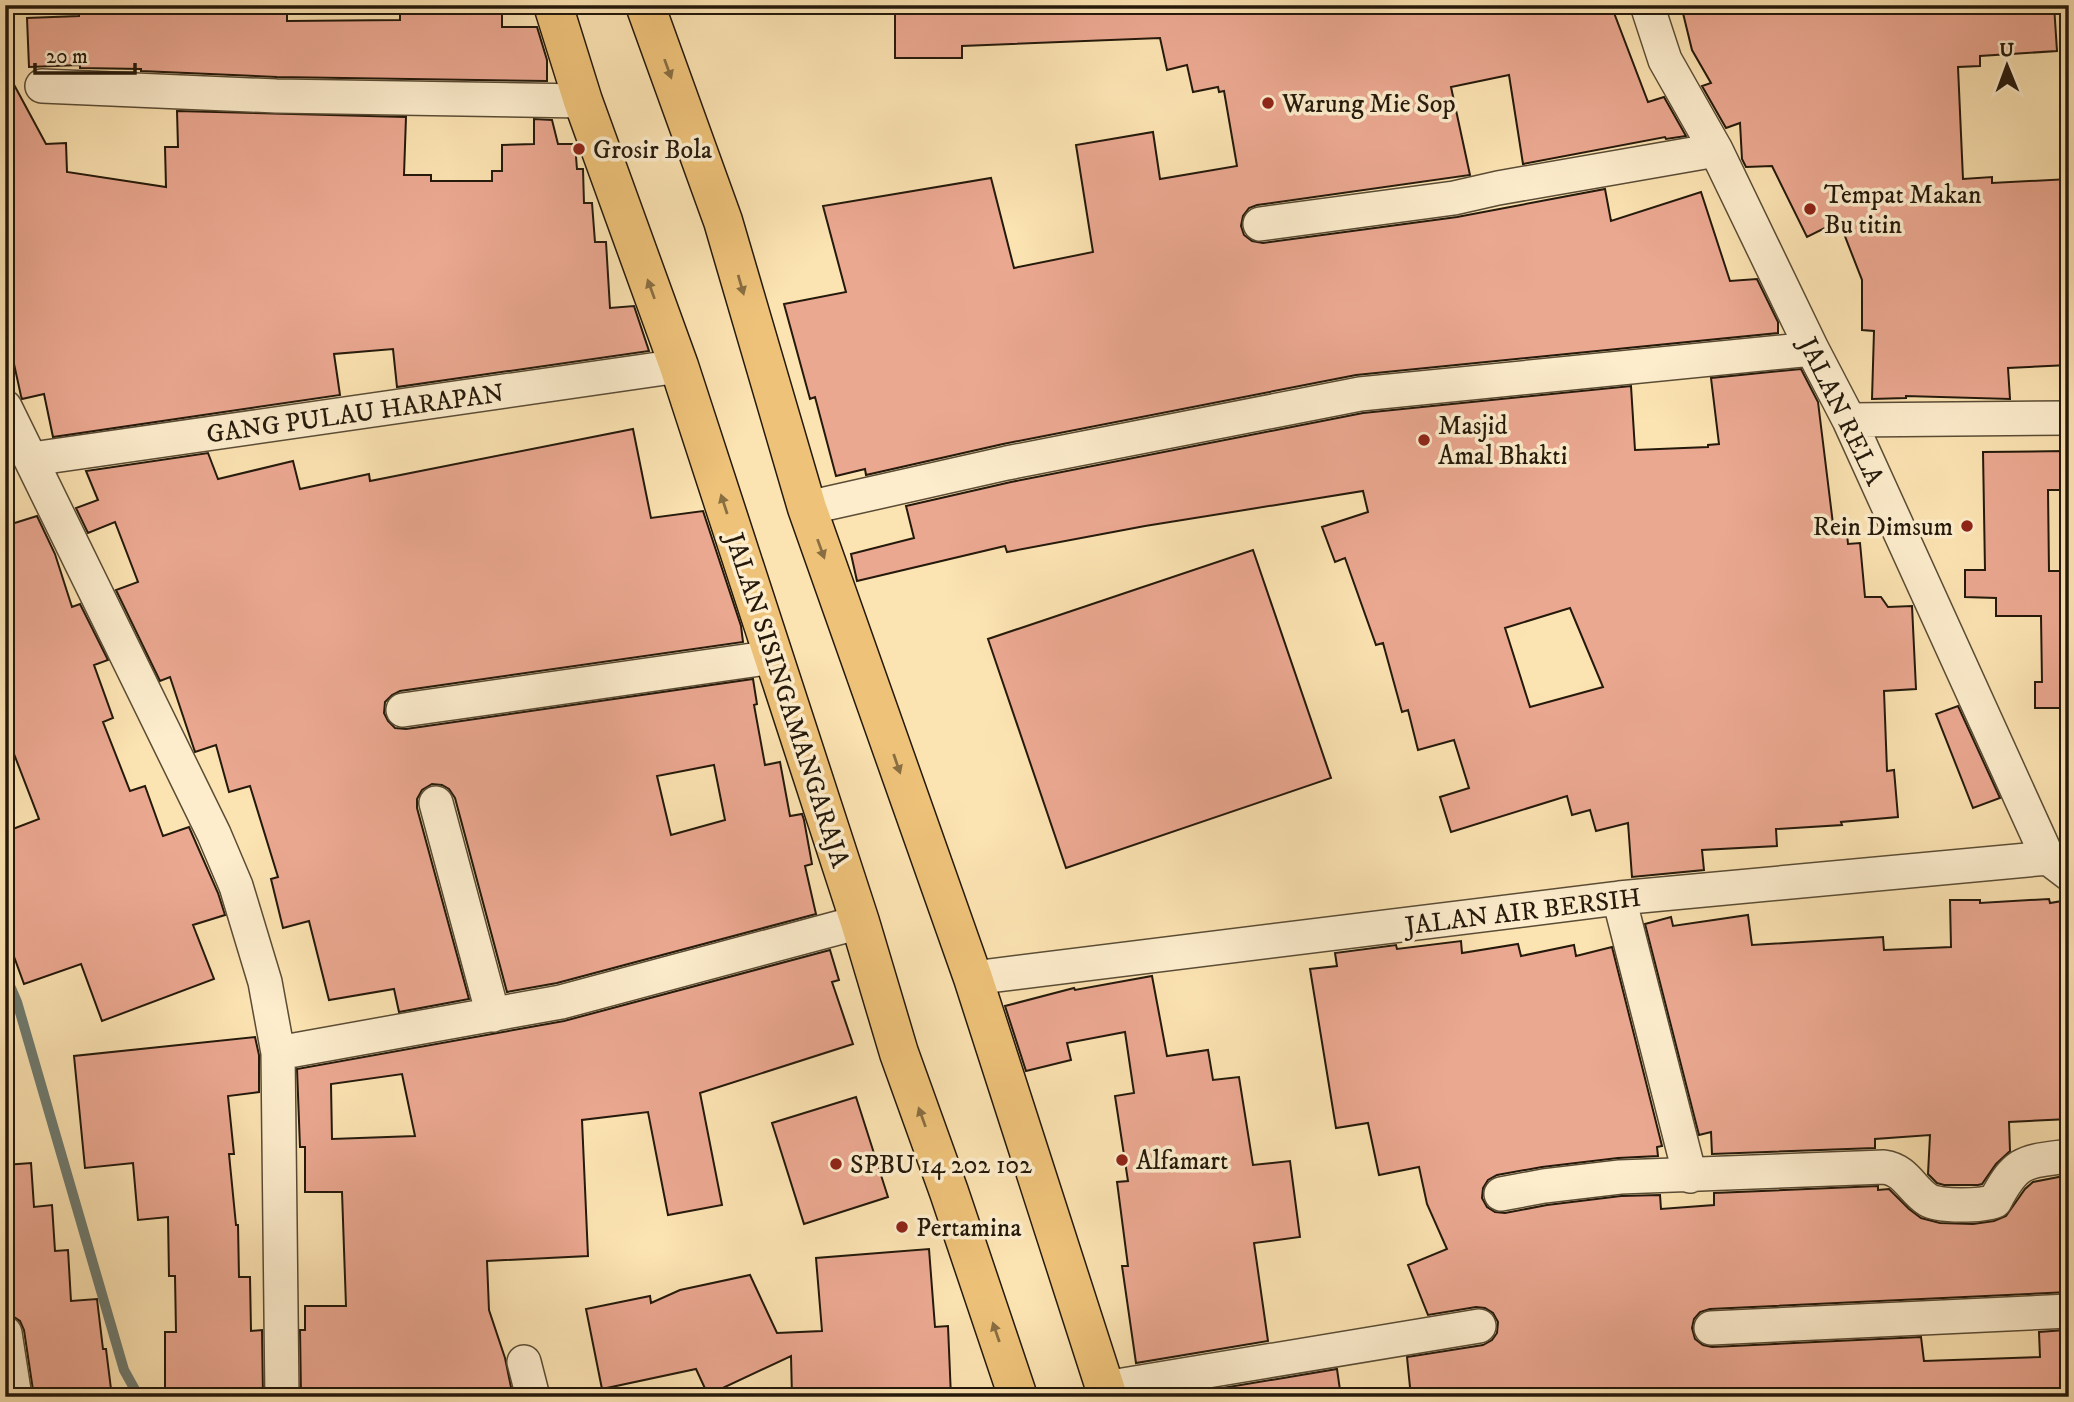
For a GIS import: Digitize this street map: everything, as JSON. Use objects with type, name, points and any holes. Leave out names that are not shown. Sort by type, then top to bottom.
[{"type":"main road","name":"JALAN SISINGAMANGARAJA","points":[[553,5],[583,101],[679,366],[860,922],[899,1053],[1018,1397]]},
{"type":"main road","points":[[645,5],[723,221],[807,508],[973,978],[1107,1392]]},
{"type":"street","name":"JALAN RELA","points":[[1647,5],[1665,60],[1716,150],[1849,420],[2058,866]]},
{"type":"street","points":[[42,86],[276,96],[583,101]]},
{"type":"street","points":[[1260,224],[1454,198],[1498,187],[1716,150]]},
{"type":"street","points":[[807,508],[1007,463],[1360,394],[1812,349]]},
{"type":"street","name":"GANG PULAU HARAPAN","points":[[32,459],[679,366]]},
{"type":"street","points":[[5,407],[214,834],[236,886],[265,982],[278,1053],[282,1397]]},
{"type":"street","points":[[1849,420],[2069,418]]},
{"type":"street","points":[[403,710],[775,657]]},
{"type":"street","points":[[436,803],[493,1015]]},
{"type":"street","name":"JALAN AIR BERSIH","points":[[973,978],[1619,898],[2058,866]]},
{"type":"street","points":[[1619,898],[1690,1176]]},
{"type":"street","points":[[278,1053],[561,1002],[860,922]]},
{"type":"street","points":[[1501,1194],[1620,1177],[1884,1167],[1894,1168],[1903,1174],[1919,1192],[1936,1203],[1986,1204],[1995,1200],[2006,1181],[2020,1166],[2033,1161],[2069,1156]]},
{"type":"street","points":[[1711,1328],[2069,1311]]},
{"type":"street","points":[[1107,1392],[1479,1326]]},
{"type":"street","points":[[5,1334],[15,1397]]},
{"type":"street","points":[[524,1362],[533,1397]]},
{"type":"building","points":[[79,5],[287,5],[287,21],[400,20],[400,5],[502,5],[502,27],[537,27],[547,60],[547,81],[277,77],[80,68],[80,65],[29,67],[27,18],[79,16]]},
{"type":"building","points":[[895,5],[1611,5],[1648,102],[1664,97],[1686,136],[1665,137],[1523,164],[1509,75],[1451,87],[1470,175],[1257,205],[1249,208],[1243,216],[1241,226],[1244,235],[1252,241],[1263,243],[1457,217],[1605,189],[1611,221],[1701,192],[1730,281],[1757,279],[1778,322],[1778,333],[1356,375],[1003,444],[866,475],[865,469],[836,476],[815,397],[810,399],[784,304],[846,292],[823,206],[991,178],[1014,268],[1093,252],[1076,145],[1153,132],[1160,179],[1237,166],[1224,91],[1219,92],[1218,87],[1193,92],[1187,65],[1167,70],[1160,38],[962,46],[962,58],[895,58]]},
{"type":"building","points":[[1681,5],[2054,5],[2057,51],[1980,56],[1980,66],[1958,67],[1963,179],[1992,177],[1992,183],[2069,179],[2069,365],[2008,368],[2010,399],[1906,396],[1872,399],[1874,331],[1862,330],[1862,280],[1839,221],[1807,237],[1772,166],[1746,167],[1742,159],[1740,123],[1726,128],[1702,86],[1711,83],[1692,50]]},
{"type":"building","points":[[5,68],[46,144],[66,143],[67,172],[166,187],[165,147],[178,147],[177,111],[406,117],[404,175],[431,175],[431,181],[492,181],[492,171],[502,171],[502,145],[534,144],[534,119],[552,120],[558,144],[575,144],[577,169],[583,169],[584,203],[592,203],[595,242],[606,242],[610,308],[634,306],[649,351],[397,387],[393,349],[334,354],[340,395],[53,437],[44,394],[22,399],[5,323]]},
{"type":"building","points":[[1801,369],[1818,402],[1833,524],[1846,523],[1848,544],[1860,543],[1865,597],[1881,597],[1888,607],[1912,606],[1916,689],[1884,691],[1887,771],[1894,770],[1898,817],[1841,822],[1842,825],[1776,829],[1777,846],[1702,850],[1704,870],[1632,877],[1628,823],[1596,831],[1590,810],[1572,815],[1567,796],[1451,832],[1440,797],[1469,788],[1454,740],[1418,750],[1408,710],[1402,712],[1383,643],[1376,645],[1345,558],[1335,562],[1322,527],[1368,512],[1363,491],[1145,526],[1007,552],[1005,546],[857,581],[851,554],[914,538],[906,506],[1011,482],[1363,413],[1631,386],[1635,450],[1708,447],[1719,444],[1711,378]],"holes":[[[1570,608],[1603,687],[1530,707],[1505,628]]]},
{"type":"building","points":[[633,429],[651,518],[703,511],[741,626],[743,642],[400,691],[385,702],[384,713],[395,728],[406,729],[753,679],[757,704],[754,705],[765,765],[780,762],[790,816],[802,814],[804,820],[812,864],[805,866],[816,914],[557,983],[507,992],[455,798],[449,789],[432,784],[422,790],[417,799],[417,808],[469,999],[399,1012],[394,989],[329,1000],[309,921],[283,928],[271,879],[278,877],[250,786],[229,792],[216,745],[195,752],[170,677],[160,681],[116,590],[138,582],[115,522],[88,533],[76,508],[98,500],[86,471],[208,453],[218,479],[293,461],[300,489],[369,474],[370,481]],"holes":[[[714,765],[725,820],[671,835],[657,776]]]},
{"type":"building","points":[[2065,451],[2066,490],[2048,490],[2049,571],[2069,571],[2069,708],[2035,708],[2035,682],[2042,682],[2041,616],[1996,616],[1996,598],[1965,597],[1965,570],[1985,570],[1983,452]]},
{"type":"building","points":[[37,516],[55,554],[72,607],[80,604],[108,660],[94,665],[113,718],[103,722],[130,791],[145,786],[163,836],[189,827],[225,915],[193,925],[214,979],[102,1021],[81,964],[24,984],[5,932],[5,832],[39,819],[14,754],[5,757],[5,526]]},
{"type":"building","points":[[1253,550],[1331,778],[1066,868],[988,639]]},
{"type":"building","points":[[1958,706],[2000,798],[1973,808],[1936,714]]},
{"type":"building","points":[[2049,899],[2050,903],[2062,901],[2065,967],[2069,966],[2069,1119],[2009,1122],[2010,1151],[1996,1164],[1982,1184],[1978,1185],[1944,1185],[1937,1183],[1928,1174],[1930,1135],[1875,1139],[1875,1148],[1712,1154],[1711,1132],[1699,1135],[1645,924],[1671,917],[1673,926],[1748,915],[1752,945],[1883,937],[1884,950],[1951,947],[1950,900],[1980,900],[1980,903]]},
{"type":"building","points":[[1461,941],[1462,953],[1518,944],[1521,956],[1574,945],[1576,956],[1612,947],[1662,1146],[1657,1147],[1658,1156],[1618,1158],[1497,1175],[1488,1180],[1483,1188],[1482,1198],[1487,1207],[1495,1212],[1505,1213],[1621,1196],[1660,1195],[1661,1209],[1714,1205],[1714,1193],[1878,1186],[1878,1190],[1889,1189],[1921,1218],[1940,1223],[1973,1224],[2006,1216],[2033,1182],[2069,1175],[2069,1292],[1710,1309],[1700,1312],[1694,1319],[1692,1328],[1695,1339],[1712,1347],[1921,1337],[1924,1361],[2040,1357],[2039,1332],[2065,1330],[2067,1397],[1411,1397],[1407,1357],[1483,1345],[1497,1333],[1498,1322],[1493,1313],[1476,1307],[1428,1315],[1408,1265],[1447,1249],[1427,1204],[1419,1167],[1379,1175],[1368,1123],[1336,1128],[1310,969],[1337,966],[1335,953],[1396,945],[1397,949]]},
{"type":"building","points":[[830,950],[839,980],[832,982],[853,1044],[700,1093],[722,1205],[668,1215],[648,1112],[582,1120],[588,1256],[487,1261],[489,1310],[505,1358],[513,1397],[402,1397],[401,1392],[301,1394],[300,1330],[305,1330],[305,1306],[346,1306],[342,1192],[305,1192],[305,1147],[300,1147],[297,1069],[564,1021]],"holes":[[[402,1074],[415,1136],[332,1139],[331,1084]]]},
{"type":"building","points":[[1152,976],[1167,1056],[1208,1050],[1213,1080],[1239,1077],[1253,1165],[1290,1161],[1300,1237],[1254,1243],[1268,1341],[1136,1363],[1122,1266],[1128,1266],[1117,1182],[1128,1181],[1115,1096],[1134,1093],[1125,1032],[1067,1043],[1071,1060],[1026,1071],[1005,1006],[1074,988],[1075,990]]},
{"type":"building","points":[[255,1037],[259,1055],[259,1092],[228,1096],[234,1154],[229,1154],[238,1225],[239,1277],[250,1277],[251,1331],[262,1330],[263,1397],[165,1397],[165,1332],[176,1332],[175,1276],[169,1276],[168,1217],[138,1220],[133,1163],[85,1168],[74,1056]]},
{"type":"building","points":[[856,1097],[888,1197],[804,1224],[772,1123]]},
{"type":"building","points":[[31,1163],[34,1207],[52,1205],[55,1251],[68,1250],[71,1301],[97,1299],[112,1397],[34,1397],[24,1330],[20,1321],[14,1317],[5,1244],[5,1165]]},
{"type":"building","points":[[929,1249],[935,1327],[948,1326],[951,1397],[792,1397],[791,1356],[708,1395],[696,1369],[602,1389],[586,1309],[650,1296],[651,1303],[680,1290],[750,1275],[777,1333],[822,1331],[816,1258]]},
{"type":"building","points":[[1337,1369],[1341,1397],[1175,1396]]},
{"type":"waterway","points":[[5,974],[17,1002],[124,1370],[139,1397]]},
{"type":"place","name":"Warung Mie Sop","points":[[1268,103]]},
{"type":"place","name":"Grosir Bola","points":[[579,149]]},
{"type":"place","name":"Tempat Makan Bu titin","points":[[1810,209]]},
{"type":"place","name":"Masjid Amal Bhakti","points":[[1424,440]]},
{"type":"place","name":"Rein Dimsum","points":[[1967,526]]},
{"type":"place","name":"Alfamart","points":[[1122,1160]]},
{"type":"place","name":"SPBU 14 202 102","points":[[836,1164]]},
{"type":"place","name":"Pertamina","points":[[902,1227]]}]
